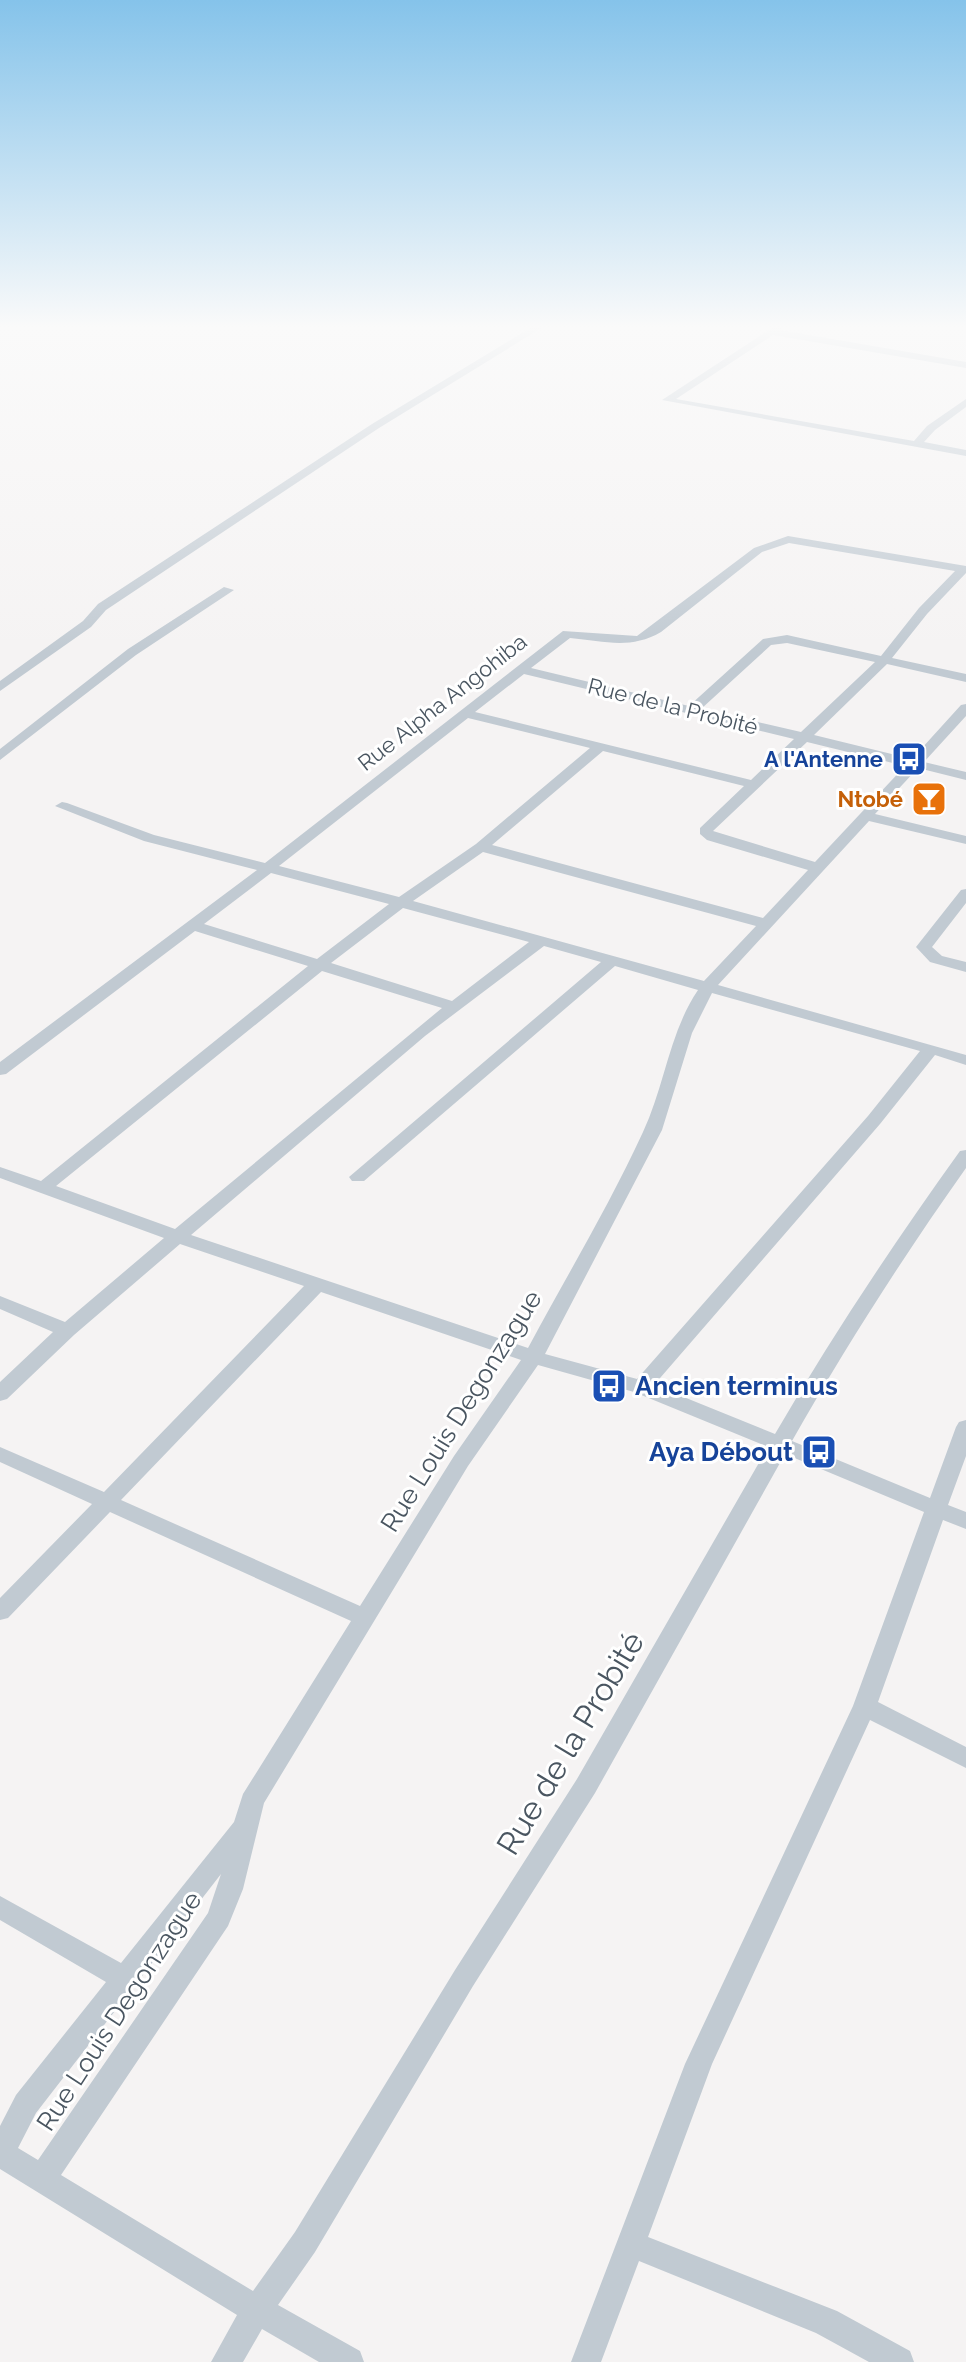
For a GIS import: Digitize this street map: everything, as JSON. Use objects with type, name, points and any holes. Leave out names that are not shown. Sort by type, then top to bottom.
[{"type":"street","points":[[0,687],[87,624],[102,607],[365,434]]},
{"type":"street","points":[[861,434],[966,453]]},
{"type":"street","points":[[917,444],[926,434]]},
{"type":"street","name":"Rue Alpha Angohiba","points":[[0,1070],[268,867],[567,634],[640,639],[758,550],[777,541],[804,539],[965,569]]},
{"type":"street","points":[[818,868],[712,837],[705,831],[751,784],[878,667],[965,569]]},
{"type":"street","points":[[0,756],[132,652],[228,590]]},
{"type":"street","points":[[692,710],[767,642],[776,639],[966,678]]},
{"type":"street","name":"Rue de la Probité","points":[[520,669],[966,776]]},
{"type":"street","name":"Rue Louis Degonzague","points":[[43,2177],[219,1918],[230,1889],[244,1827],[262,1784],[461,1461],[533,1357],[653,1130],[694,1008],[708,987],[966,708]]},
{"type":"street","points":[[463,713],[751,784]]},
{"type":"street","points":[[43,1188],[401,902],[481,847],[602,745]]},
{"type":"street","points":[[62,806],[149,838],[401,902],[966,1060]]},
{"type":"street","points":[[864,816],[966,840]]},
{"type":"street","points":[[481,847],[768,924]]},
{"type":"street","points":[[966,893],[924,947],[936,959],[966,967]]},
{"type":"street","points":[[192,925],[455,1007]]},
{"type":"street","points":[[0,1394],[67,1330],[419,1033],[541,941]]},
{"type":"street","points":[[358,1177],[612,961]]},
{"type":"street","points":[[0,1047],[21,1054]]},
{"type":"street","points":[[641,1387],[874,1120],[931,1049]]},
{"type":"street","name":"Rue de la Probité","points":[[226,2362],[257,2310],[305,2242],[464,1978],[586,1786],[779,1443],[887,1266],[966,1155]]},
{"type":"street","points":[[0,1172],[179,1238],[533,1357],[641,1387],[966,1521]]},
{"type":"street","points":[[0,1612],[317,1284]]},
{"type":"street","points":[[0,1302],[67,1330]]},
{"type":"street","points":[[586,2362],[699,2064],[865,1706],[966,1427]]},
{"type":"street","points":[[0,1454],[366,1618]]},
{"type":"street","points":[[865,1706],[966,1758]]},
{"type":"street","points":[[244,1827],[26,2104],[0,2154],[43,2177],[257,2310],[349,2362]]},
{"type":"street","points":[[0,1907],[124,1979]]},
{"type":"street","points":[[631,2244],[826,2322],[899,2362]]},
{"type":"place","name":"A l'Antenne","points":[[909,759]]},
{"type":"place","name":"Ntobé","points":[[929,799]]},
{"type":"place","name":"Ancien terminus","points":[[609,1386]]},
{"type":"place","name":"Aya Débout","points":[[819,1452]]}]
